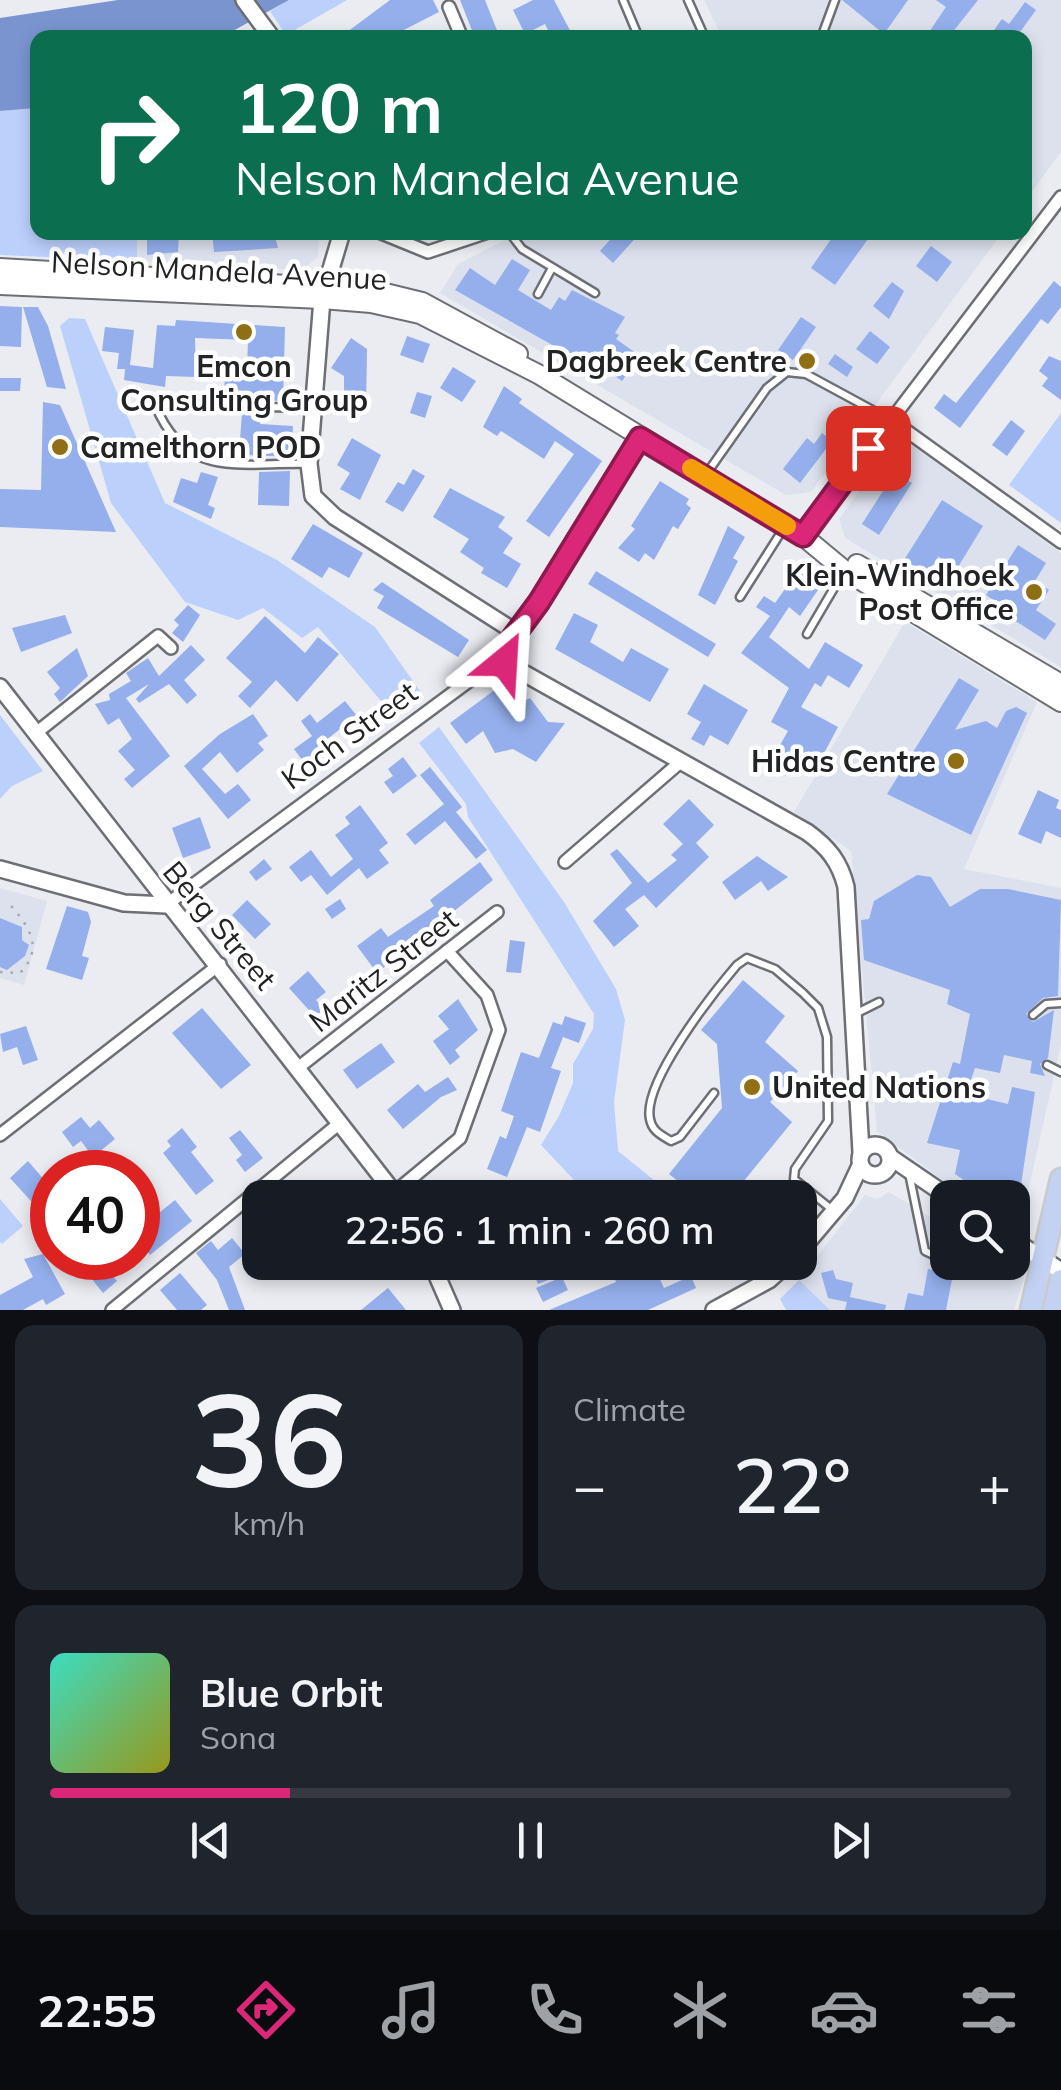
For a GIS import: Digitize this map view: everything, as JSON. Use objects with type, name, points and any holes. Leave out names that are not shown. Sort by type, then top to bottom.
[{"type":"highway","points":[[1031,1310],[1052,1265],[1061,1179]]},
{"type":"highway","points":[[1054,1310],[1061,1280]]},
{"type":"main road","name":"Nelson Mandela Avenue","points":[[0,268],[322,293],[420,314],[540,375],[810,540],[834,550],[1061,684]]},
{"type":"main road","name":"Nelson Mandela Avenue","points":[[0,286],[322,293]]},
{"type":"main road","name":"Nelson Mandela Avenue","points":[[810,540],[844,570],[1061,702]]},
{"type":"street","points":[[244,0],[266,30]]},
{"type":"street","points":[[449,8],[459,30]]},
{"type":"street","points":[[1032,235],[1061,197]]},
{"type":"street","points":[[339,240],[322,293],[309,464],[313,496],[322,506],[514,634]]},
{"type":"street","points":[[398,240],[428,252],[464,240]]},
{"type":"street","points":[[810,540],[890,419],[1028,240]]},
{"type":"street","points":[[890,419],[1061,542]]},
{"type":"street","name":"Koch Street","points":[[166,905],[500,658],[640,438]]},
{"type":"street","points":[[36,732],[158,636],[171,648]]},
{"type":"street","points":[[500,658],[678,764],[810,828],[841,866],[860,1111],[870,1162]]},
{"type":"street","name":"Berg Street","points":[[0,687],[166,905],[220,964],[385,1180]]},
{"type":"street","points":[[565,862],[678,764]]},
{"type":"street","points":[[0,869],[124,903],[166,905]]},
{"type":"street","name":"Maritz Street","points":[[299,1067],[497,912]]},
{"type":"street","points":[[414,1180],[460,1138],[499,1030],[487,994],[447,951]]},
{"type":"street","points":[[0,1136],[220,964]]},
{"type":"street","points":[[112,1310],[341,1122]]},
{"type":"street","points":[[817,1231],[870,1162],[890,1157],[930,1186]]},
{"type":"street","points":[[870,1162],[917,1179]]},
{"type":"street","points":[[1030,1251],[1052,1265]]},
{"type":"street","points":[[439,1280],[452,1310]]},
{"type":"street","points":[[714,1310],[769,1280]]},
{"type":"lane","points":[[623,0],[636,30]]},
{"type":"lane","points":[[688,0],[701,30]]},
{"type":"lane","points":[[824,30],[835,0]]},
{"type":"lane","points":[[512,240],[595,293]]},
{"type":"lane","points":[[538,294],[552,268]]},
{"type":"lane","points":[[705,477],[767,388],[787,372],[806,374],[890,419]]},
{"type":"lane","points":[[155,405],[175,443],[188,454],[213,462],[309,464]]},
{"type":"lane","points":[[215,406],[312,408]]},
{"type":"lane","points":[[740,598],[786,525]]},
{"type":"lane","points":[[807,634],[844,570]]},
{"type":"lane","points":[[714,1093],[680,1137],[670,1140],[654,1130],[648,1116],[653,1098],[680,1039],[737,965],[747,958],[760,960],[818,1008],[827,1036],[828,1121],[794,1169],[794,1179],[840,1205]]},
{"type":"lane","points":[[855,1014],[879,1002]]},
{"type":"lane","points":[[1033,1015],[1046,1004],[1061,1003]]},
{"type":"lane","points":[[1047,1065],[1061,1072]]},
{"type":"lane","points":[[917,1179],[925,1251],[930,1253]]},
{"type":"path","points":[[0,903],[8,902],[23,916],[34,939],[29,962],[20,974],[0,972]]},
{"type":"shaded area","points":[[118,0],[289,0],[235,30],[30,30],[30,109],[0,111],[0,18]]},
{"type":"shaded area","points":[[289,0],[347,0],[295,30],[283,30],[270,11]]},
{"type":"shaded area","points":[[704,0],[1061,0],[1061,152],[1032,191],[1032,30],[719,30]]},
{"type":"shaded area","points":[[30,109],[30,240],[137,240],[137,261],[0,255],[0,111]]},
{"type":"shaded area","points":[[137,240],[319,240],[318,257],[302,270],[137,261]]},
{"type":"shaded area","name":"Dagbreek Centre","points":[[505,240],[997,240],[811,492],[786,495],[440,293],[458,264]]},
{"type":"shaded area","points":[[69,318],[85,319],[165,503],[277,560],[375,627],[422,694],[393,715],[318,627],[302,638],[263,608],[238,620],[185,602],[111,503],[60,326]]},
{"type":"shaded area","points":[[1061,413],[1061,523],[1009,485]]},
{"type":"shaded area","points":[[913,446],[1061,553],[1061,667],[845,538],[839,519],[890,448]]},
{"type":"shaded area","points":[[905,622],[1037,702],[964,869],[1061,888],[1061,1045],[1030,1182],[942,1180],[877,1131],[851,851],[794,812]]},
{"type":"shaded area","points":[[0,715],[43,771],[12,786],[0,799]]},
{"type":"shaded area","points":[[439,727],[564,902],[616,989],[625,1020],[614,1102],[618,1151],[654,1180],[574,1180],[541,1145],[573,1083],[573,1064],[593,1029],[594,1014],[468,817],[466,804],[419,743]]},
{"type":"shaded area","points":[[0,888],[47,901],[24,985],[0,978]]},
{"type":"shaded area","points":[[889,1192],[930,1217],[930,1280],[1023,1280],[1014,1310],[830,1310],[799,1280],[817,1280],[817,1257],[865,1195],[877,1199]]},
{"type":"shaded area","points":[[0,1199],[23,1226],[2,1244],[0,1242]]},
{"type":"shaded area","points":[[799,1280],[830,1310],[786,1310],[780,1299]]},
{"type":"building","points":[[390,0],[433,0],[439,12],[404,30],[350,30]]},
{"type":"building","points":[[460,0],[485,0],[497,30],[472,30]]},
{"type":"building","points":[[533,0],[554,0],[570,30],[548,30],[545,24],[523,30],[513,10]]},
{"type":"building","points":[[842,0],[908,0],[887,30],[879,30]]},
{"type":"building","points":[[936,0],[978,0],[954,30],[930,30],[946,7]]},
{"type":"building","points":[[1025,2],[1036,10],[1021,30],[994,30],[1002,19],[1009,24]]},
{"type":"building","points":[[147,240],[179,240],[178,252],[147,255]]},
{"type":"building","points":[[213,240],[276,240],[278,248],[214,252]]},
{"type":"building","points":[[610,240],[634,240],[613,263],[600,251]]},
{"type":"building","points":[[830,240],[867,240],[835,285],[811,268]]},
{"type":"building","points":[[931,246],[952,262],[937,282],[916,266]]},
{"type":"building","points":[[512,259],[530,270],[518,290],[551,310],[559,297],[565,301],[572,290],[625,317],[615,333],[619,335],[616,339],[640,356],[622,381],[593,360],[586,372],[567,360],[570,355],[455,290],[470,268],[495,285]]},
{"type":"building","points":[[1054,281],[1061,287],[1061,307],[1048,324],[1041,319],[960,428],[934,408],[944,394],[956,403]]},
{"type":"building","points":[[892,282],[904,291],[889,319],[873,306]]},
{"type":"building","points":[[0,306],[22,307],[21,347],[0,346]]},
{"type":"building","points":[[23,307],[38,307],[48,326],[66,389],[47,387]]},
{"type":"building","points":[[801,317],[816,327],[793,360],[778,350]]},
{"type":"building","points":[[176,320],[285,327],[283,401],[224,399],[225,368],[247,368],[248,340],[195,338],[196,377],[166,376],[165,387],[124,380],[125,369],[117,369],[119,353],[102,351],[105,327],[134,330],[130,365],[153,368],[157,325],[175,326]]},
{"type":"building","points":[[870,331],[890,347],[877,364],[856,349]]},
{"type":"building","points":[[407,336],[430,344],[423,363],[400,355]]},
{"type":"building","points":[[351,338],[367,349],[366,411],[324,411],[325,400],[344,400],[344,376],[331,368]]},
{"type":"building","points":[[835,354],[853,367],[847,377],[828,364]]},
{"type":"building","points":[[1049,356],[1061,361],[1061,400],[1042,386],[1048,378],[1039,371]]},
{"type":"building","points":[[453,367],[476,381],[462,402],[440,388]]},
{"type":"building","points":[[0,378],[21,378],[20,391],[0,391]]},
{"type":"building","points":[[504,386],[522,399],[519,403],[602,461],[549,537],[526,521],[574,454],[555,441],[544,459],[501,431],[497,436],[483,427]]},
{"type":"building","points":[[417,392],[432,396],[425,418],[410,413]]},
{"type":"building","name":"Camelthorn POD","points":[[43,402],[60,405],[116,532],[0,527],[0,489],[41,490]]},
{"type":"building","points":[[242,413],[261,414],[260,424],[293,426],[291,457],[226,454],[226,439],[240,440]]},
{"type":"building","points":[[1011,420],[1025,431],[1007,456],[992,445]]},
{"type":"building","points":[[822,433],[832,441],[800,483],[783,469],[807,438],[814,444]]},
{"type":"building","points":[[352,438],[381,455],[360,500],[340,489],[350,473],[337,465]]},
{"type":"building","points":[[413,469],[425,476],[403,512],[385,502],[398,482],[404,485]]},
{"type":"building","points":[[290,471],[289,506],[258,505],[259,472]]},
{"type":"building","points":[[201,472],[218,477],[208,505],[215,508],[211,519],[173,502],[181,478],[197,483]]},
{"type":"building","points":[[895,472],[912,483],[879,535],[862,524]]},
{"type":"building","points":[[660,481],[689,499],[686,504],[691,508],[678,529],[673,526],[654,560],[645,553],[639,562],[618,548],[635,529],[631,526]]},
{"type":"building","points":[[450,488],[505,517],[498,527],[513,538],[503,553],[521,564],[507,588],[481,573],[484,568],[460,552],[469,539],[433,517]]},
{"type":"building","points":[[942,500],[983,526],[947,585],[939,556],[927,574],[904,560]]},
{"type":"building","points":[[313,524],[363,553],[349,578],[329,567],[322,578],[291,559]]},
{"type":"building","points":[[728,526],[745,537],[733,558],[738,561],[715,605],[698,595]]},
{"type":"building","points":[[1018,545],[1046,563],[1035,581],[1049,590],[1036,610],[1056,624],[1045,640],[1003,613],[1002,606],[986,595]]},
{"type":"building","points":[[804,562],[827,577],[800,616],[789,607],[769,637],[809,669],[825,642],[863,665],[849,688],[828,675],[821,687],[815,683],[801,707],[838,727],[822,757],[812,752],[799,776],[789,770],[786,776],[768,766],[788,731],[771,722],[789,688],[741,653],[770,616],[756,607],[764,596],[775,603]]},
{"type":"building","points":[[596,571],[716,644],[708,657],[588,584]]},
{"type":"building","points":[[382,582],[469,640],[458,657],[377,608],[384,596],[373,590]]},
{"type":"building","points":[[188,605],[200,615],[183,642],[172,633],[179,625],[174,620]]},
{"type":"building","points":[[574,613],[598,625],[590,642],[623,662],[631,648],[669,669],[650,702],[555,649]]},
{"type":"building","points":[[65,615],[72,633],[21,652],[12,628]]},
{"type":"building","points":[[265,616],[305,653],[318,637],[339,654],[297,702],[276,680],[250,708],[238,696],[252,682],[226,658]]},
{"type":"building","points":[[191,645],[205,660],[184,680],[197,695],[187,704],[169,684],[139,703],[136,699],[149,684],[126,698],[170,756],[132,788],[124,779],[135,770],[118,751],[132,739],[119,718],[108,725],[95,704],[110,700],[109,694],[131,681],[126,673],[148,658],[159,676]]},
{"type":"building","points":[[77,648],[88,676],[60,702],[54,694],[60,688],[47,672]]},
{"type":"building","name":"Hidas Centre","points":[[959,678],[979,690],[955,730],[986,721],[997,728],[1006,711],[1016,707],[1027,713],[971,835],[887,794]]},
{"type":"building","points":[[704,684],[748,710],[728,745],[710,735],[704,746],[691,739],[701,722],[687,714]]},
{"type":"building","points":[[500,686],[515,706],[530,698],[548,722],[565,723],[536,762],[513,749],[495,753],[483,731],[466,744],[450,723]]},
{"type":"building","points":[[345,701],[357,716],[317,747],[321,752],[305,764],[294,749],[312,736],[301,721],[310,714],[317,723]]},
{"type":"building","points":[[253,714],[268,736],[258,743],[264,750],[237,773],[220,752],[202,769],[225,794],[238,784],[251,800],[228,819],[184,766],[220,734]]},
{"type":"building","points":[[403,757],[417,776],[393,794],[384,782],[393,776],[388,769]]},
{"type":"building","points":[[430,767],[462,807],[456,812],[487,850],[476,859],[445,821],[415,845],[406,834],[444,804],[420,775]]},
{"type":"building","points":[[1038,790],[1059,800],[1056,808],[1061,810],[1061,838],[1046,831],[1041,844],[1018,834]]},
{"type":"building","points":[[689,799],[714,825],[696,843],[709,857],[656,908],[644,895],[625,909],[639,926],[614,947],[593,921],[632,883],[610,854],[617,849],[648,883],[677,860],[671,855],[683,844],[663,824]]},
{"type":"building","points":[[360,805],[388,843],[379,850],[389,863],[367,879],[359,868],[327,895],[311,875],[301,882],[289,867],[311,850],[331,877],[353,859],[335,835],[350,824],[345,817]]},
{"type":"building","points":[[200,817],[211,848],[183,858],[172,828]]},
{"type":"building","points":[[757,856],[788,877],[768,891],[761,881],[735,900],[722,882]]},
{"type":"building","points":[[264,859],[272,869],[256,881],[249,872]]},
{"type":"building","points":[[480,862],[493,880],[377,973],[357,946],[381,928],[388,937],[434,906],[430,900]]},
{"type":"building","points":[[917,875],[931,877],[950,907],[980,889],[1008,889],[1061,900],[1058,996],[1043,998],[1026,1014],[1033,1022],[1054,1010],[1048,1058],[1040,1064],[1045,1076],[1030,1073],[1032,1061],[1004,1055],[1000,1073],[975,1068],[966,1094],[1008,1104],[1012,1087],[1035,1092],[1022,1180],[964,1180],[955,1174],[960,1150],[927,1143],[953,1062],[960,1064],[970,1014],[947,1004],[950,990],[864,960],[861,920],[869,919],[874,901]]},
{"type":"building","points":[[340,899],[346,909],[332,919],[325,909]]},
{"type":"building","points":[[247,900],[271,924],[255,939],[232,915]]},
{"type":"building","points":[[67,906],[88,912],[91,922],[82,956],[89,958],[82,980],[46,969]]},
{"type":"building","points":[[0,918],[22,927],[22,940],[29,945],[25,956],[7,970],[0,967]]},
{"type":"building","points":[[510,940],[525,942],[521,973],[506,972]]},
{"type":"building","points":[[308,971],[326,992],[316,1000],[324,1009],[315,1017],[289,988]]},
{"type":"building","name":"United Nations","points":[[743,980],[785,1016],[765,1042],[798,1071],[770,1102],[792,1122],[745,1180],[676,1180],[669,1174],[722,1108],[717,1044],[701,1030]]},
{"type":"building","points":[[458,999],[478,1030],[455,1050],[460,1057],[450,1065],[433,1041],[449,1029],[438,1016]]},
{"type":"building","points":[[202,1008],[251,1065],[221,1089],[172,1033]]},
{"type":"building","points":[[565,1016],[586,1023],[579,1043],[563,1037],[551,1068],[561,1071],[540,1132],[527,1127],[507,1177],[487,1169],[500,1136],[506,1139],[514,1116],[501,1111],[521,1052],[539,1058],[553,1022],[562,1025]]},
{"type":"building","points":[[26,1026],[38,1060],[23,1065],[17,1047],[3,1052],[0,1034]]},
{"type":"building","points":[[381,1043],[395,1062],[357,1089],[343,1070]]},
{"type":"building","points":[[448,1077],[457,1090],[441,1097],[403,1129],[387,1110],[418,1084],[425,1092]]},
{"type":"building","points":[[81,1117],[90,1128],[99,1120],[115,1139],[102,1150],[88,1150],[81,1141],[73,1147],[62,1132]]},
{"type":"building","points":[[182,1128],[197,1147],[191,1152],[214,1181],[196,1195],[163,1153],[171,1146],[167,1141]]},
{"type":"building","points":[[240,1130],[263,1158],[245,1172],[236,1160],[242,1155],[229,1138]]},
{"type":"building","points":[[28,1161],[30,1200],[10,1178]]},
{"type":"building","points":[[175,1200],[192,1221],[160,1247],[160,1212]]},
{"type":"building","points":[[232,1238],[242,1250],[242,1256],[229,1267],[245,1310],[229,1310],[217,1280],[196,1253],[211,1241],[218,1250]]},
{"type":"building","points":[[928,1269],[930,1280],[952,1280],[946,1310],[904,1310],[908,1293],[923,1296]]},
{"type":"building","points":[[833,1270],[836,1279],[853,1283],[850,1297],[886,1305],[885,1310],[845,1310],[847,1302],[828,1298],[821,1273]]},
{"type":"building","points":[[180,1273],[207,1305],[201,1310],[177,1310],[160,1290]]},
{"type":"building","points":[[30,1279],[57,1280],[65,1294],[46,1305],[43,1299],[23,1310],[0,1310],[0,1295]]},
{"type":"building","points":[[93,1280],[116,1280],[117,1281],[103,1293]]},
{"type":"building","points":[[563,1280],[568,1290],[543,1302],[536,1288]]},
{"type":"building","points":[[660,1280],[664,1288],[693,1280],[696,1288],[648,1310],[549,1310],[616,1282]]},
{"type":"building","points":[[388,1288],[406,1310],[361,1310]]},
{"type":"slow traffic","points":[[691,468],[787,526]]},
{"type":"place","name":"Emcon Consulting Group","points":[[244,332]]},
{"type":"place","name":"Dagbreek Centre","points":[[807,361]]},
{"type":"place","name":"Camelthorn POD","points":[[60,447]]},
{"type":"place","name":"Klein-Windhoek Post Office","points":[[1034,592]]},
{"type":"place","name":"Hidas Centre","points":[[956,761]]},
{"type":"place","name":"United Nations","points":[[752,1087]]},
{"type":"route","points":[[504,662],[500,658],[502,652],[539,602],[640,438],[803,536],[868,448]]}]
